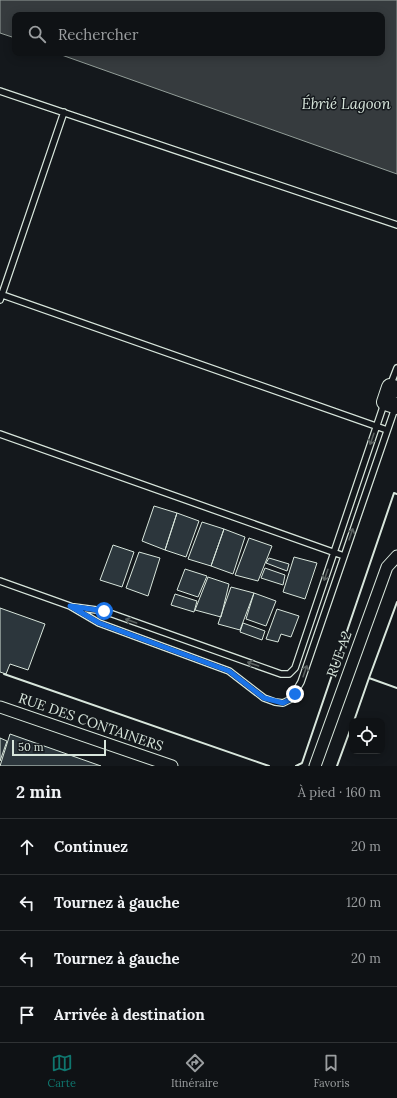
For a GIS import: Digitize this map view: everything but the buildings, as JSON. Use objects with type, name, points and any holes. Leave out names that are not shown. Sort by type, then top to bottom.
[{"type":"street","points":[[394,388],[394,404]]},
{"type":"street","name":"RUE A2","points":[[315,766],[387,567],[397,556]]},
{"type":"street","name":"RUE DES CONTAINERS","points":[[0,707],[172,766]]},
{"type":"lane","points":[[0,91],[397,225]]},
{"type":"lane","points":[[64,112],[1,296],[387,430]]},
{"type":"lane","points":[[394,388],[397,368]]},
{"type":"lane","points":[[70,606],[104,611],[282,674],[289,674],[295,668],[376,427],[394,404]]},
{"type":"lane","points":[[0,581],[70,606],[99,623],[229,671],[264,698],[283,703],[291,699],[301,682],[387,430],[394,404]]},
{"type":"lane","points":[[0,434],[344,556]]},
{"type":"water","name":"Ébrié Lagoon","points":[[0,0],[397,0],[397,174],[64,56],[385,56],[385,12],[12,12],[12,37],[0,33]]},
{"type":"wall","points":[[296,766],[302,763],[394,493],[397,494]]},
{"type":"wall","points":[[369,678],[397,602]]},
{"type":"wall","points":[[4,674],[269,766]]},
{"type":"wall","points":[[355,718],[369,678],[397,688]]},
{"type":"wall","points":[[337,766],[349,733]]},
{"type":"route","points":[[104,611],[70,606],[99,623],[229,671],[264,698],[283,703],[291,699],[295,694]]}]
